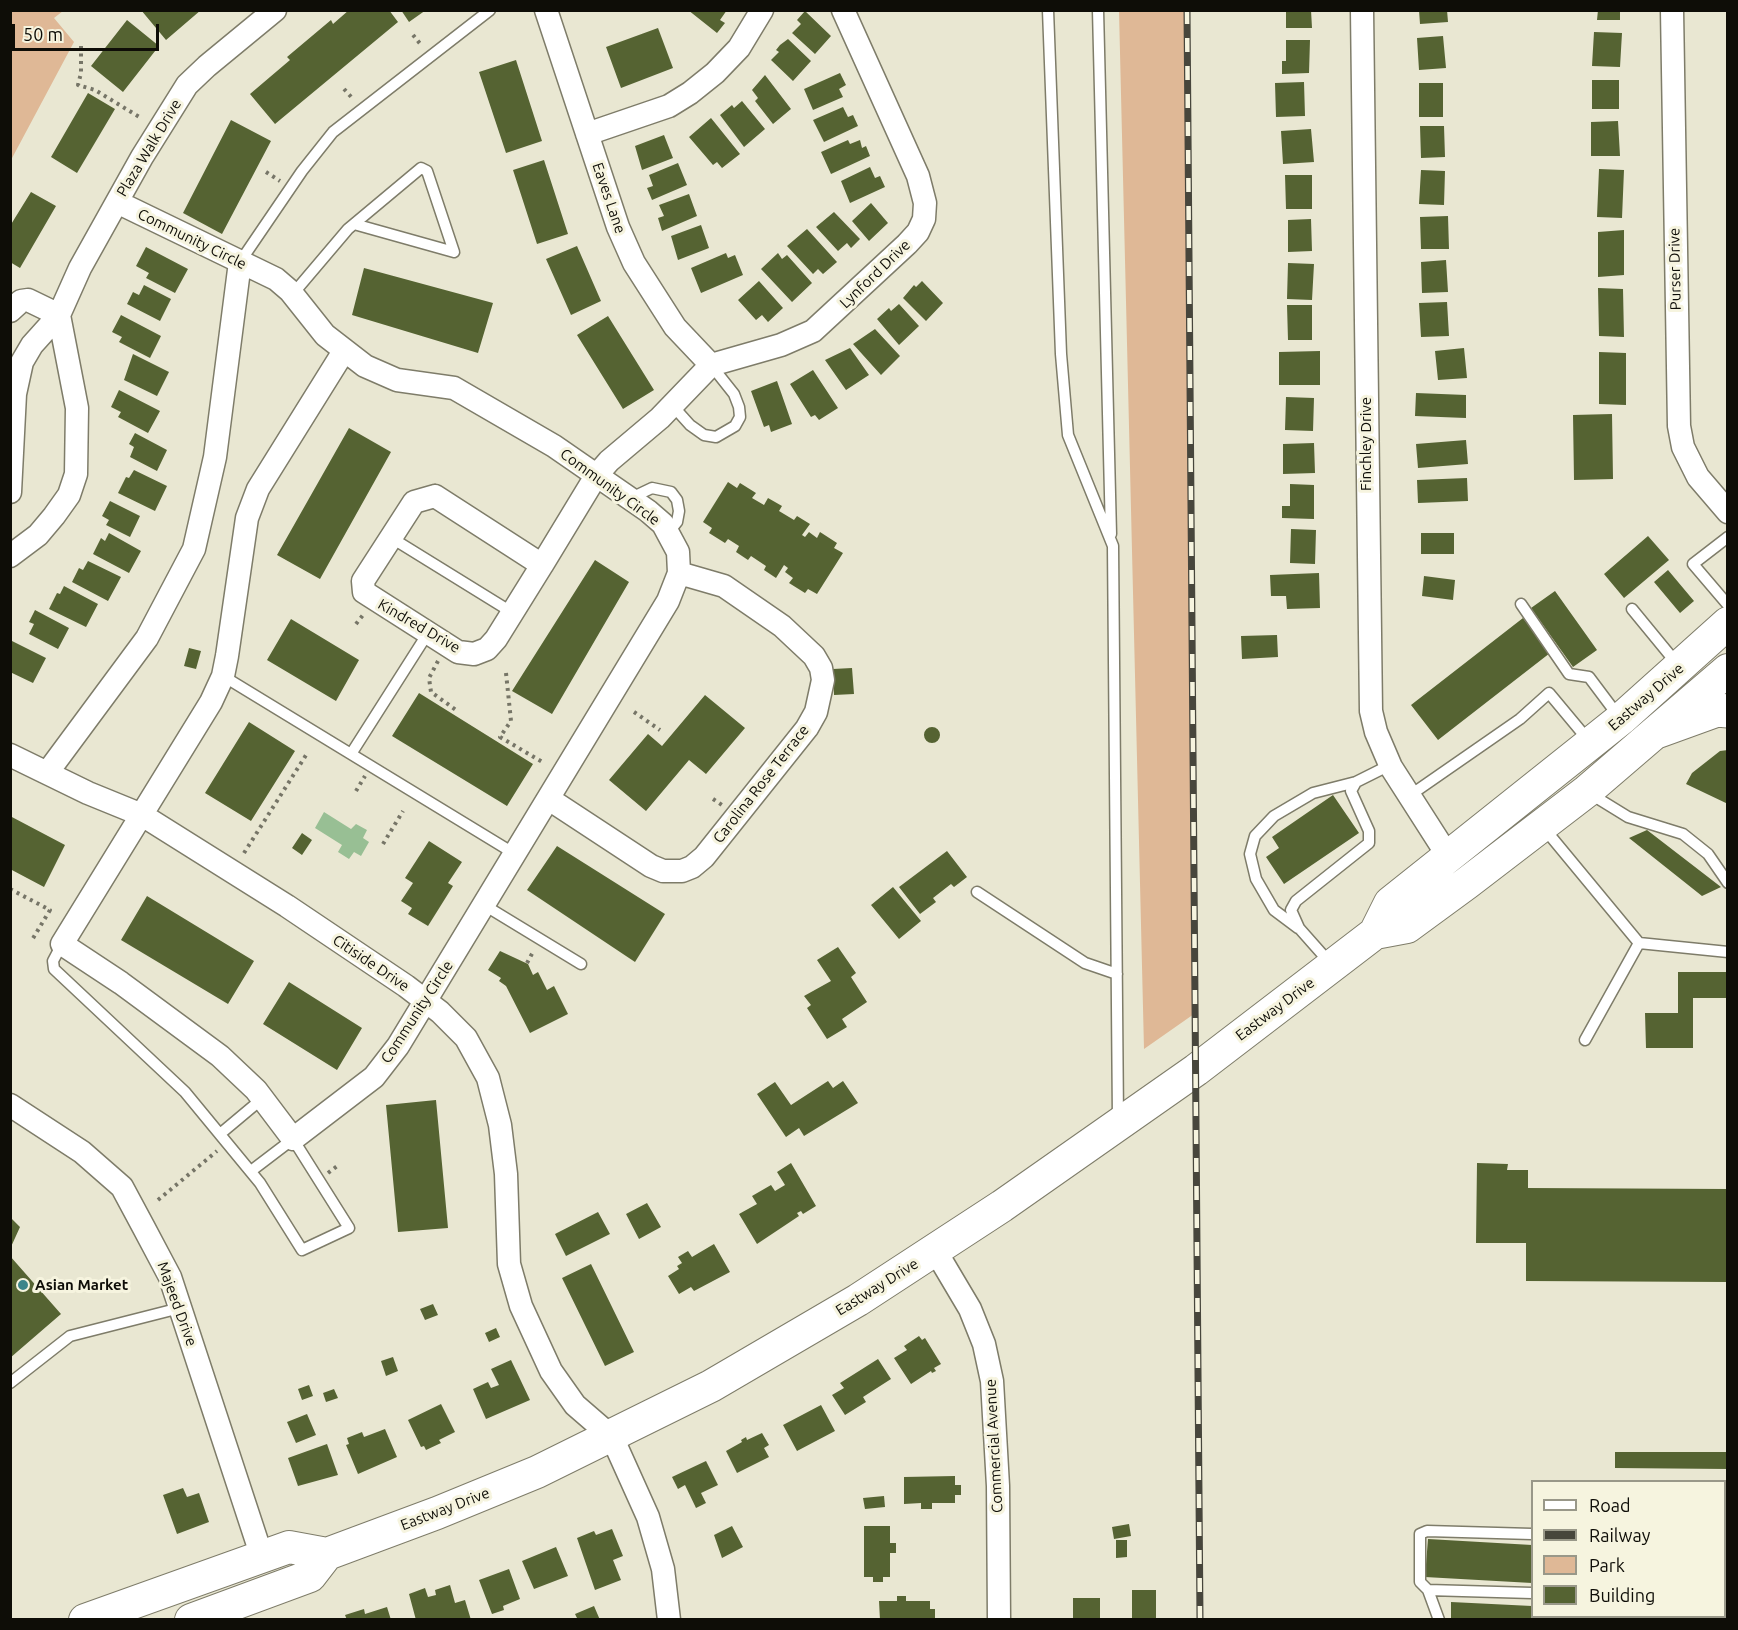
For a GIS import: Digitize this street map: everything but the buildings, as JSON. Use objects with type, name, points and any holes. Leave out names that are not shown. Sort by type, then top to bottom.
[{"type":"main road","name":"Eastway Drive","points":[[85,1620],[289,1548],[327,1554],[437,1514],[537,1472],[612,1437],[756,1361],[1002,1206],[1118,1122],[1196,1070],[1375,933],[1390,903],[1591,744],[1680,668],[1728,623]]},
{"type":"main road","name":"Eastway Drive","points":[[1375,933],[1407,927],[1543,827],[1659,731],[1728,670]]},
{"type":"main road","points":[[1659,731],[1717,710],[1728,711]]},
{"type":"main road","points":[[191,1620],[310,1576],[327,1554]]},
{"type":"street","name":"Plaza Walk Drive","points":[[11,487],[15,394],[22,362],[32,345],[59,315],[117,202],[169,112],[188,85],[207,66],[275,10]]},
{"type":"street","points":[[587,134],[669,106],[690,93],[715,73],[739,48],[762,10]]},
{"type":"street","name":"Lynford Drive","points":[[711,365],[782,345],[813,331],[907,244],[918,232],[924,219],[925,203],[918,176],[843,10]]},
{"type":"street","name":"Finchley Drive","points":[[1362,10],[1371,711],[1376,732],[1390,765],[1448,856]]},
{"type":"street","name":"Purser Drive","points":[[1672,10],[1679,426],[1683,447],[1698,477],[1728,512]]},
{"type":"street","name":"Eaves Lane","points":[[551,12],[587,134],[618,227],[634,263],[675,327],[711,365]]},
{"type":"street","name":"Community Circle","points":[[117,202],[276,279],[325,335],[344,351],[382,375],[454,388],[554,446],[630,498],[663,524],[678,552],[679,573],[668,601],[427,1001],[375,1077],[293,1139]]},
{"type":"street","points":[[47,773],[147,638],[194,549],[215,457],[240,262]]},
{"type":"street","points":[[10,311],[21,301],[28,300],[59,315],[77,408],[76,474],[69,495],[38,535],[10,556]]},
{"type":"street","points":[[293,1139],[263,1098],[220,1056],[121,983],[62,944],[201,719],[223,676],[247,518],[258,489],[344,351]]},
{"type":"street","name":"Kindred Drive","points":[[542,565],[435,496],[423,497],[414,502],[390,537],[363,581],[364,592],[458,652],[474,654],[487,649],[513,613],[596,476],[711,365]]},
{"type":"street","name":"Carolina Rose Terrace","points":[[549,799],[651,866],[663,871],[682,871],[692,867],[704,857],[807,728],[816,712],[823,680],[821,668],[814,656],[782,626],[724,586],[679,573]]},
{"type":"street","name":"Citiside Drive","points":[[10,755],[142,815],[287,906],[427,1001],[466,1038],[488,1078],[500,1125],[506,1174],[509,1264],[521,1306],[550,1371],[575,1405],[612,1437]]},
{"type":"street","name":"Majeed Drive","points":[[10,1105],[82,1152],[122,1187],[170,1277],[262,1557]]},
{"type":"street","name":"Commercial Avenue","points":[[935,1250],[974,1320],[992,1381],[998,1486],[999,1620]]},
{"type":"street","points":[[612,1437],[648,1517],[663,1569],[669,1620]]},
{"type":"lane","points":[[240,262],[302,171],[333,132],[490,10]]},
{"type":"lane","points":[[1048,10],[1061,354],[1068,435],[1113,546],[1118,1122]]},
{"type":"lane","points":[[1098,10],[1111,541]]},
{"type":"lane","points":[[292,295],[354,224],[421,168],[427,171],[454,252],[354,224]]},
{"type":"lane","points":[[672,405],[704,435],[716,437],[735,426],[740,417],[740,407],[734,394],[711,365]]},
{"type":"lane","points":[[390,537],[513,613]]},
{"type":"lane","points":[[1728,537],[1693,564],[1728,605]]},
{"type":"lane","points":[[1521,604],[1569,674],[1589,677],[1621,719]]},
{"type":"lane","points":[[1632,609],[1680,668]]},
{"type":"lane","points":[[351,754],[428,633]]},
{"type":"lane","points":[[223,676],[515,855]]},
{"type":"lane","points":[[1409,796],[1520,719],[1549,693],[1591,744]]},
{"type":"lane","points":[[1333,965],[1299,928],[1275,910],[1260,888],[1250,854],[1255,836],[1274,816],[1313,793],[1356,782],[1390,765]]},
{"type":"lane","points":[[1299,928],[1291,910],[1296,901],[1369,843],[1369,831],[1351,791],[1356,782]]},
{"type":"lane","points":[[1587,791],[1628,817],[1683,834],[1708,854],[1728,883]]},
{"type":"lane","points":[[1543,827],[1639,943],[1728,952]]},
{"type":"lane","points":[[977,892],[1085,963],[1117,974]]},
{"type":"lane","points":[[484,905],[581,964]]},
{"type":"lane","points":[[1585,1040],[1639,943]]},
{"type":"lane","points":[[62,944],[53,961],[54,969],[185,1092],[251,1172],[302,1250],[349,1228],[293,1139],[251,1172]]},
{"type":"lane","points":[[220,1134],[263,1098]]},
{"type":"lane","points":[[10,1383],[70,1336],[180,1308]]},
{"type":"lane","points":[[1439,1620],[1428,1590],[1420,1582],[1420,1534],[1427,1531],[1531,1534]]},
{"type":"lane","points":[[1428,1590],[1531,1593]]},
{"type":"path","points":[[81,46],[81,73],[78,85],[95,90],[141,118]]},
{"type":"path","points":[[441,656],[429,678],[431,692],[456,710],[455,713]]},
{"type":"path","points":[[506,673],[511,721],[500,737],[544,763]]},
{"type":"path","points":[[634,712],[660,730]]},
{"type":"path","points":[[244,853],[308,752]]},
{"type":"path","points":[[383,844],[404,811]]},
{"type":"path","points":[[10,889],[50,910],[32,940]]},
{"type":"path","points":[[158,1200],[221,1148]]},
{"type":"green space","points":[[11,10],[63,11],[54,18],[74,42],[11,160]]},
{"type":"green space","points":[[1119,11],[1185,11],[1194,1014],[1144,1049]]},
{"type":"shaded area","points":[[324,812],[351,829],[356,824],[367,830],[363,838],[369,842],[361,856],[354,852],[349,859],[338,852],[342,845],[315,828]]},
{"type":"railway","points":[[1187,10],[1200,1620]]},
{"type":"place","name":"Asian Market","points":[[23,1285]]}]
